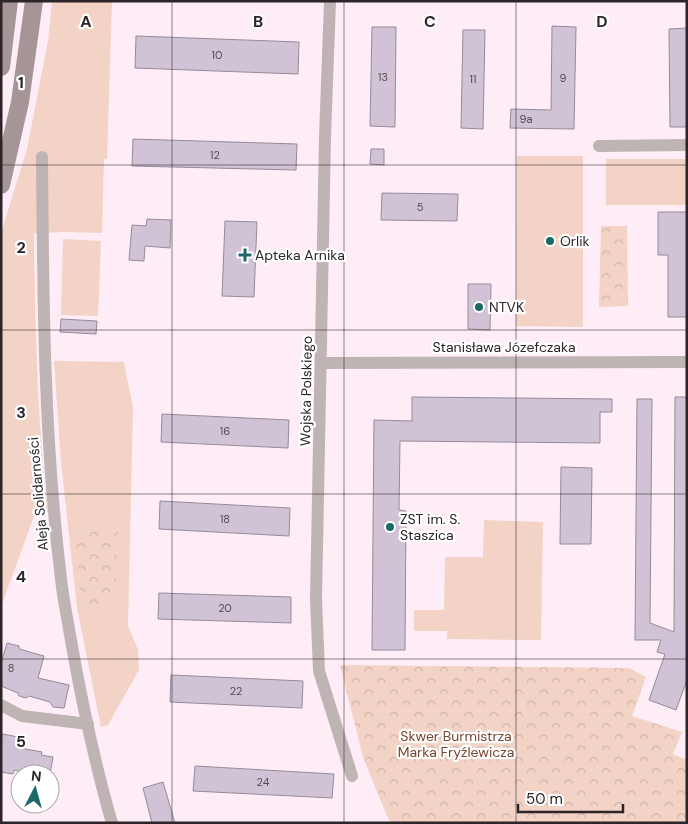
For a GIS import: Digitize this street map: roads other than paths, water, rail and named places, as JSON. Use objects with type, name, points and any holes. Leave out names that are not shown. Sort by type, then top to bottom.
[{"type":"main road","points":[[1,67],[9,1]]},
{"type":"main road","points":[[1,185],[20,102],[34,1]]},
{"type":"street","name":"Wojska Polskiego","points":[[330,1],[325,137],[316,599],[319,671],[352,776]]},
{"type":"street","points":[[599,146],[687,145]]},
{"type":"street","name":"Aleja Solidarności","points":[[42,157],[44,355],[50,462],[61,580],[77,675],[100,780],[112,823]]},
{"type":"street","name":"Stanisława Józefczaka","points":[[322,363],[687,362]]},
{"type":"street","points":[[1,705],[22,716],[88,724]]},
{"type":"place","name":"Orlik","points":[[550,241]]},
{"type":"place","name":"Apteka Arnika","points":[[245,255]]},
{"type":"place","name":"NTVK","points":[[479,307]]},
{"type":"place","name":"ZST im. S. Staszica","points":[[390,527]]},
{"type":"park label","name":"Skwer Burmistrza Marka Fryźlewicza","points":[[456,744]]}]
